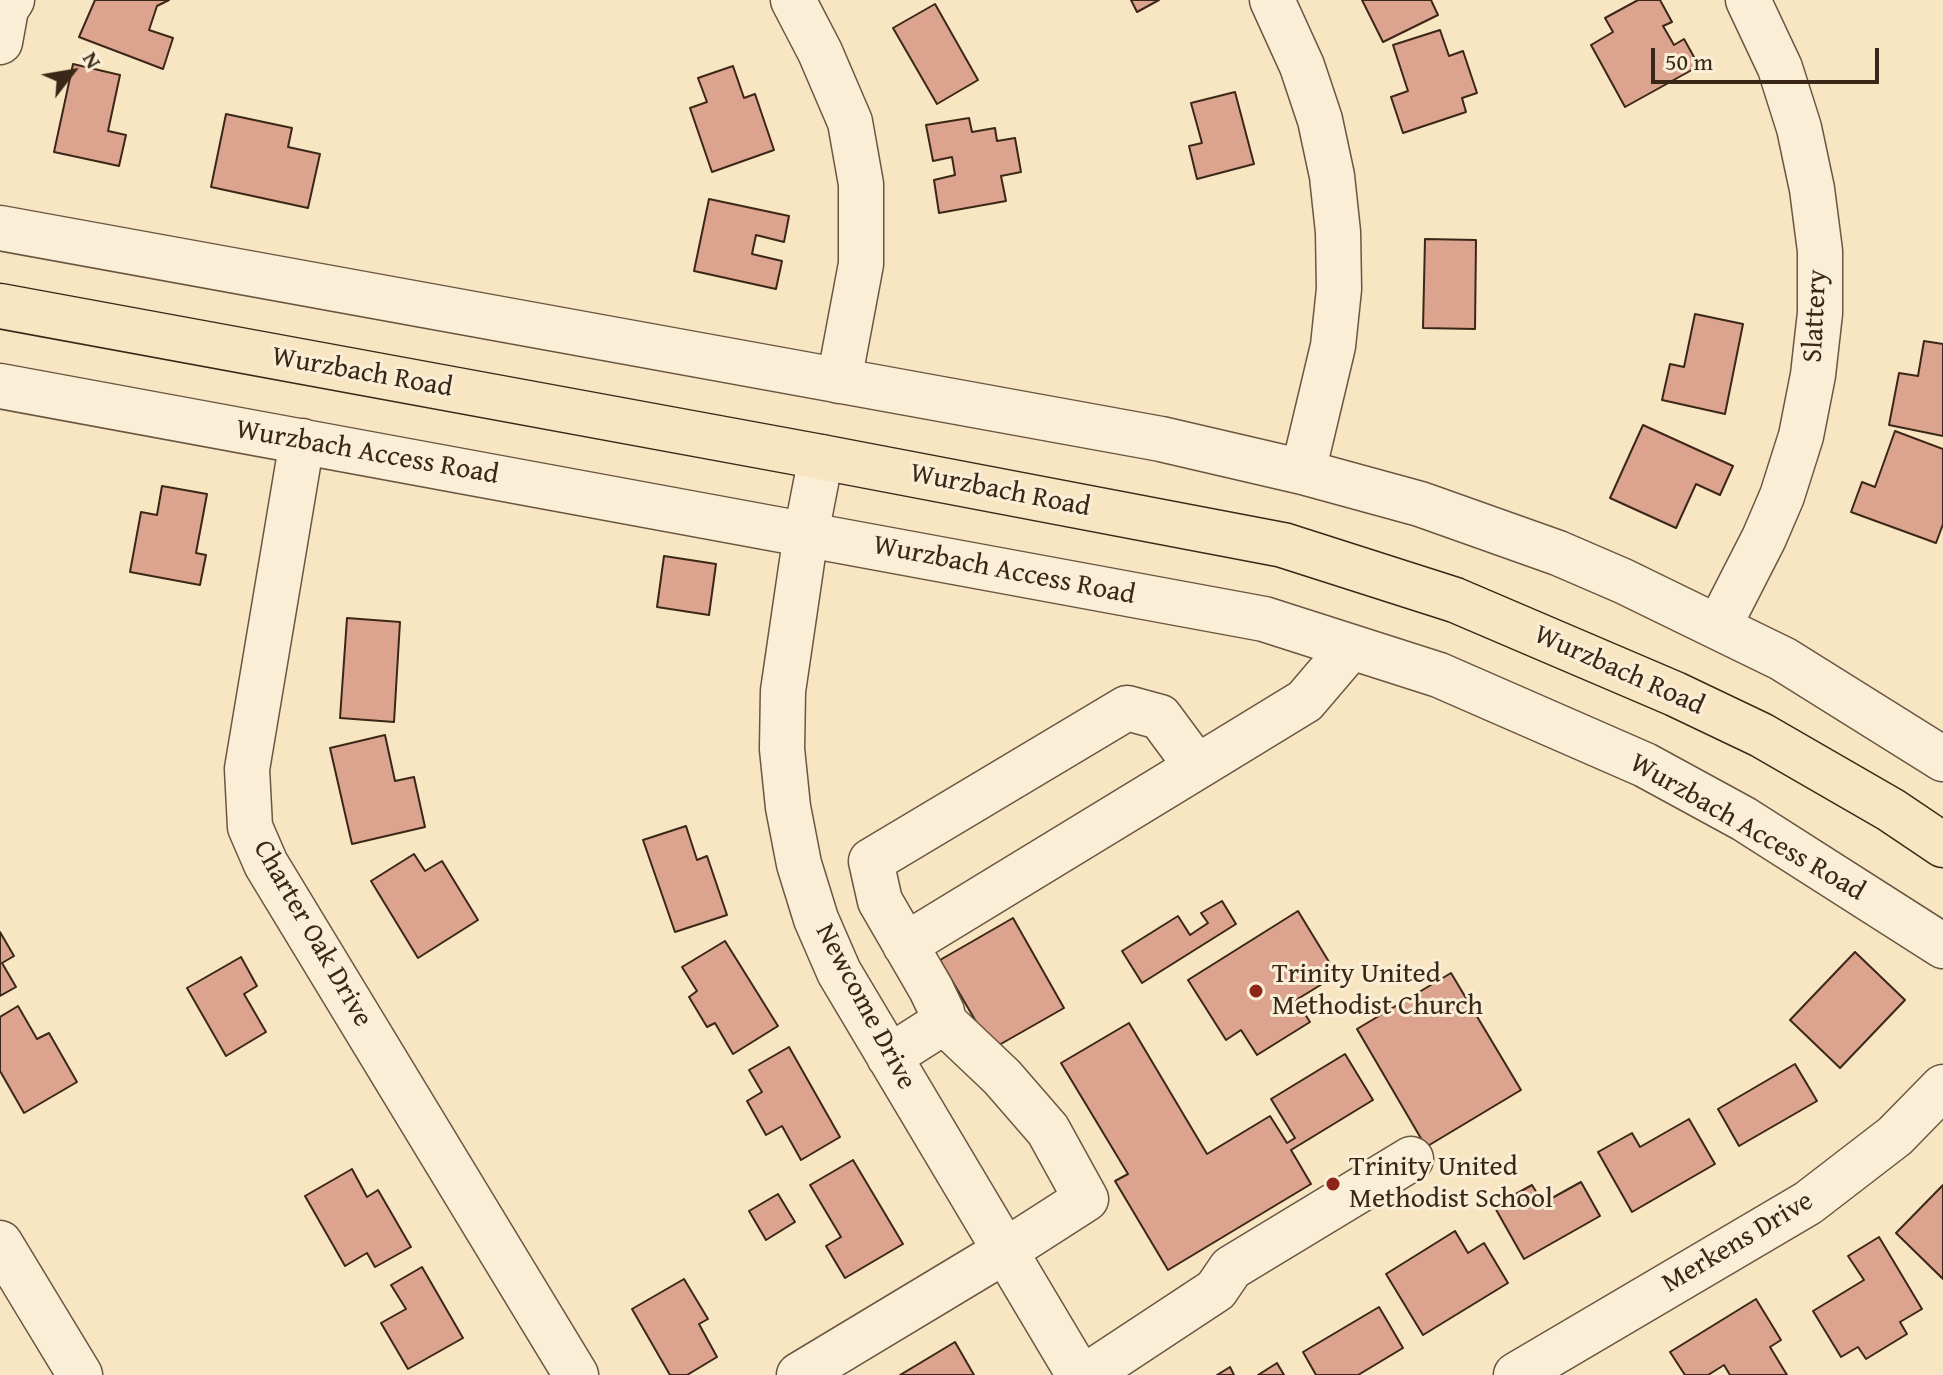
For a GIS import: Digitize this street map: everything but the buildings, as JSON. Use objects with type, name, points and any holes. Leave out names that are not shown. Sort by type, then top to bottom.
[{"type":"main road","name":"Wurzbach Road","points":[[0,306],[1283,545],[1455,600],[1675,694],[1761,735],[1891,810],[1943,845]]},
{"type":"street","points":[[0,42],[6,9],[12,0]]},
{"type":"street","points":[[793,0],[820,52],[850,122],[861,184],[861,264],[839,381]]},
{"type":"street","points":[[1272,0],[1302,66],[1320,120],[1332,176],[1338,232],[1339,289],[1333,346],[1303,472]]},
{"type":"street","name":"Slattery","points":[[1719,626],[1764,538],[1787,481],[1801,436],[1813,375],[1820,313],[1820,251],[1812,189],[1799,128],[1780,68],[1748,0]]},
{"type":"street","points":[[0,228],[1161,439],[1303,472],[1420,504],[1558,553],[1719,626],[1783,659],[1943,759]]},
{"type":"street","name":"Wurzbach Access Road","points":[[0,386],[1264,619],[1439,675],[1645,765],[1744,819],[1943,946]]},
{"type":"street","name":"Charter Oak Drive","points":[[302,441],[247,769],[250,827],[266,864],[576,1375]]},
{"type":"street","name":"Newcome Drive","points":[[821,457],[806,534],[783,691],[782,749],[788,807],[799,864],[816,919],[839,972],[1079,1375]]},
{"type":"street","points":[[905,945],[1305,701],[1351,647]]},
{"type":"street","points":[[799,1375],[1086,1199],[1048,1130],[1002,1077],[944,1022],[937,1000],[880,901],[871,861],[1127,708],[1160,717],[1197,767]]},
{"type":"street","points":[[889,1057],[944,1022]]},
{"type":"street","name":"Merkens Drive","points":[[1516,1375],[1575,1360],[1808,1203],[1895,1136],[1943,1087]]},
{"type":"street","points":[[1087,1375],[1216,1290],[1231,1268],[1411,1159]]},
{"type":"street","points":[[0,1243],[80,1375]]},
{"type":"place","name":"Trinity United Methodist Church","points":[[1256,991]]},
{"type":"place","name":"Trinity United Methodist School","points":[[1333,1184]]}]
